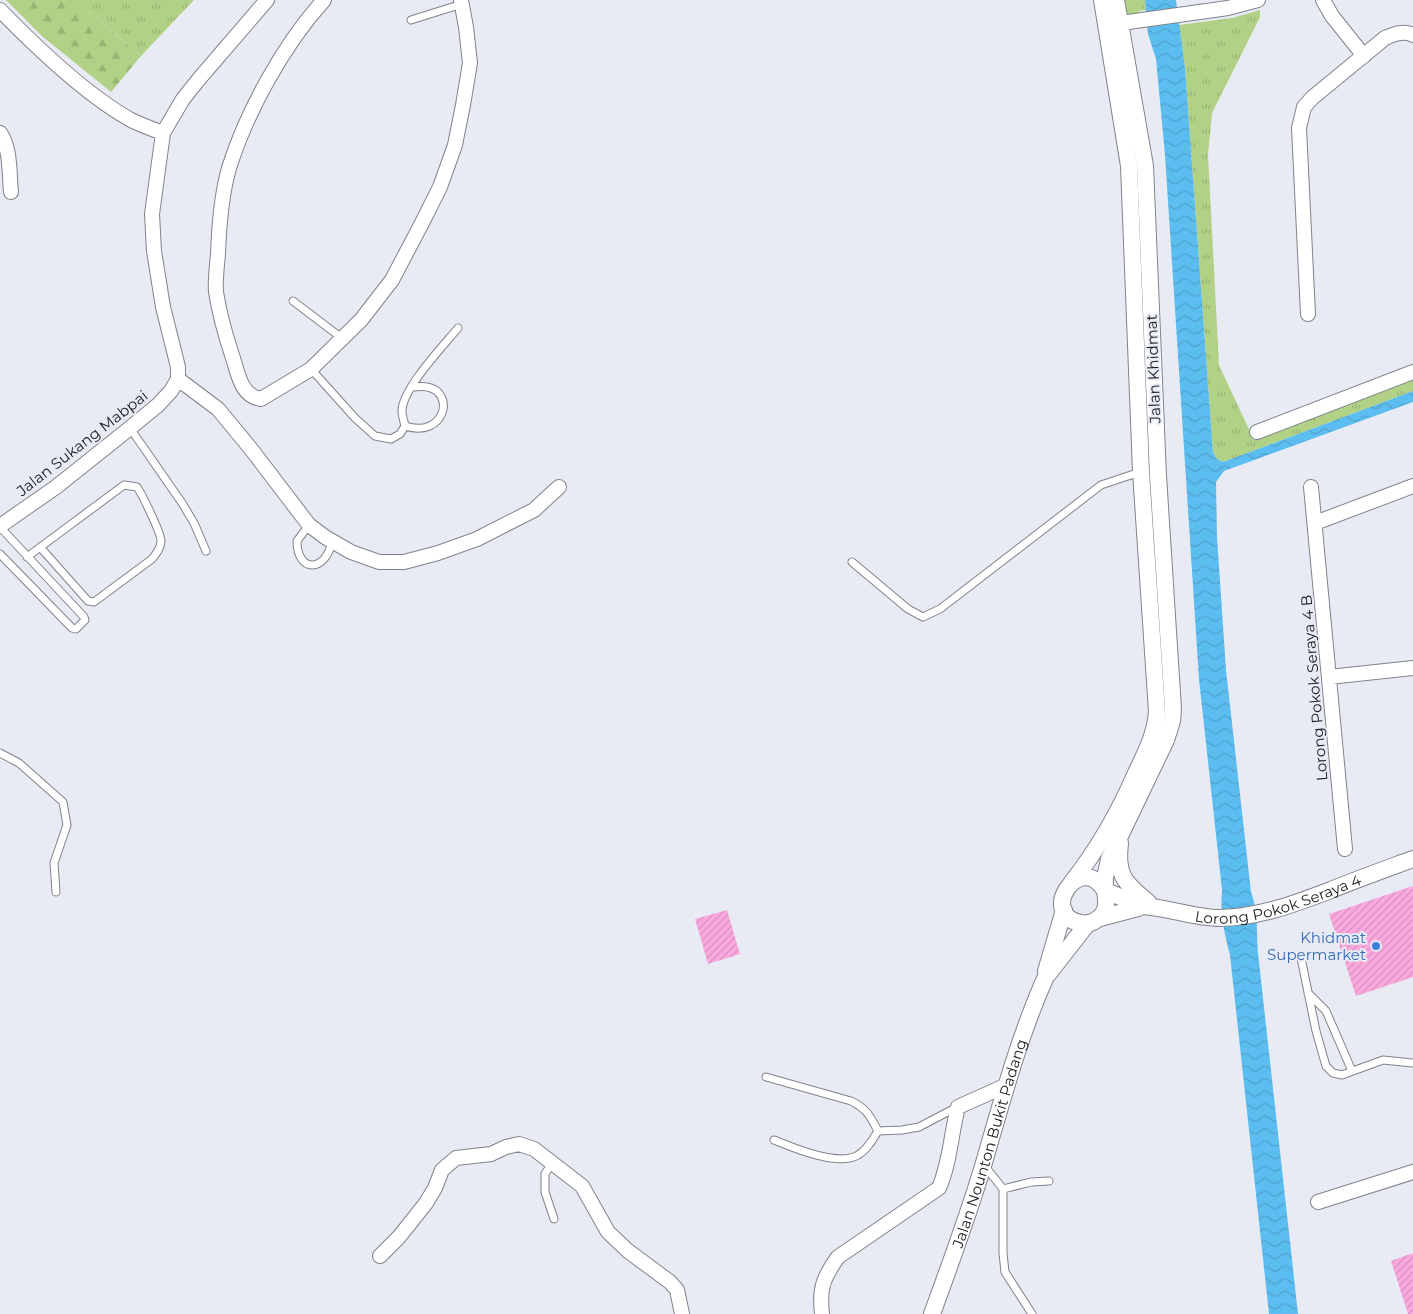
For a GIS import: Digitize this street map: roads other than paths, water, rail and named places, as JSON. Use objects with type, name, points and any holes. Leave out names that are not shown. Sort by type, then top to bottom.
[{"type":"street","points":[[267,0],[199,79],[183,100],[163,133],[152,214],[154,250],[163,307],[178,366],[178,379],[218,409],[309,525],[351,552],[379,562],[404,562],[438,553],[477,539],[534,510],[559,487]]},
{"type":"street","points":[[324,0],[309,17],[271,75],[242,133],[229,168],[223,194],[219,228],[216,291],[231,351],[244,389],[252,398],[261,398],[311,369],[361,320],[392,280],[440,187],[454,146],[470,64],[461,2]]},
{"type":"street","points":[[1102,0],[1129,166],[1141,472],[1157,712],[1153,735],[1125,799],[1105,837],[1062,896],[1064,910],[1074,921],[1094,921],[1148,906]]},
{"type":"street","name":"Jalan Khidmat","points":[[1105,891],[1109,859],[1166,740],[1172,721],[1173,709],[1158,476],[1145,166],[1116,0]]},
{"type":"street","points":[[1121,24],[1228,8],[1258,0]]},
{"type":"street","points":[[1323,0],[1332,16],[1364,56]]},
{"type":"street","points":[[0,10],[88,90],[114,110],[133,121],[163,133]]},
{"type":"street","points":[[1308,314],[1299,128],[1304,107],[1312,98],[1385,38],[1396,33],[1410,33],[1413,35]]},
{"type":"street","points":[[0,133],[7,152],[11,192]]},
{"type":"street","points":[[1257,432],[1413,372]]},
{"type":"street","name":"Jalan Sukang Mabpai","points":[[0,526],[56,486],[158,405],[178,379]]},
{"type":"street","points":[[1315,523],[1413,486]]},
{"type":"street","name":"Lorong Pokok Seraya 4 B","points":[[1311,487],[1345,849]]},
{"type":"street","points":[[1329,676],[1413,668]]},
{"type":"street","points":[[1122,831],[1119,855],[1121,873],[1125,882],[1148,906]]},
{"type":"street","name":"Lorong Pokok Seraya 4","points":[[1105,891],[1139,904],[1198,916],[1220,918],[1258,915],[1285,907],[1413,859]]},
{"type":"street","points":[[1072,882],[1084,878],[1092,879],[1105,891],[1107,904],[1104,912],[1094,921]]},
{"type":"street","name":"Jalan Nounton Bukit Padang","points":[[932,1314],[972,1203],[1006,1085],[1032,1006],[1046,974],[1064,910]]},
{"type":"street","name":"Jalan Nounton Bukit Padang","points":[[1046,974],[1049,973],[1094,921]]},
{"type":"street","points":[[822,1314],[820,1297],[826,1274],[838,1258],[939,1188],[944,1176],[958,1107],[1006,1085]]},
{"type":"street","points":[[380,1256],[399,1237],[426,1203],[435,1188],[442,1170],[456,1158],[491,1154],[506,1147],[519,1144],[534,1149],[582,1186],[608,1232],[628,1251],[670,1282],[677,1290],[682,1314]]},
{"type":"street","points":[[1318,1202],[1413,1172]]},
{"type":"lane","points":[[411,20],[461,2]]},
{"type":"lane","points":[[293,301],[343,339]]},
{"type":"lane","points":[[311,369],[355,418],[375,436],[392,439],[400,434],[405,426],[402,410],[404,398],[427,364],[458,328]]},
{"type":"lane","points":[[405,426],[415,429],[425,428],[436,422],[443,415],[444,404],[434,389],[412,387]]},
{"type":"lane","points":[[130,428],[182,503],[194,523],[206,551]]},
{"type":"lane","points":[[852,562],[908,609],[923,617],[940,609],[1101,485],[1141,472]]},
{"type":"lane","points":[[27,557],[40,547],[124,485],[137,487],[161,540],[159,551],[152,559],[94,602],[88,600],[40,547]]},
{"type":"lane","points":[[309,525],[297,541],[298,554],[303,560],[316,565],[324,561],[332,541]]},
{"type":"lane","points":[[0,526],[85,620],[76,629],[72,628],[0,554]]},
{"type":"lane","points":[[0,753],[19,763],[63,802],[67,826],[54,863],[56,892]]},
{"type":"lane","points":[[1301,958],[1316,1031],[1326,1066],[1333,1073],[1342,1075],[1384,1060],[1413,1063]]},
{"type":"lane","points":[[1308,993],[1326,1010],[1352,1071]]},
{"type":"lane","points":[[766,1077],[860,1106],[869,1114],[878,1131]]},
{"type":"lane","points":[[878,1131],[919,1127],[958,1107]]},
{"type":"lane","points":[[774,1140],[821,1158],[848,1158],[858,1156],[866,1150],[878,1131]]},
{"type":"lane","points":[[552,1163],[544,1174],[545,1192],[554,1219]]},
{"type":"lane","points":[[983,1165],[1003,1189],[1003,1253],[1006,1272],[1032,1314]]},
{"type":"lane","points":[[1003,1189],[1031,1182],[1049,1181]]},
{"type":"water","points":[[1145,0],[1176,0],[1185,68],[1213,453],[1217,459],[1223,462],[1413,391],[1413,402],[1224,471],[1216,482],[1217,537],[1226,670],[1251,892],[1256,915],[1258,953],[1298,1314],[1269,1314],[1230,955],[1222,915],[1222,890],[1199,679],[1165,155],[1156,59],[1148,34]]},
{"type":"place","name":"Khidmat Supermarket","points":[[1376,946]]}]
